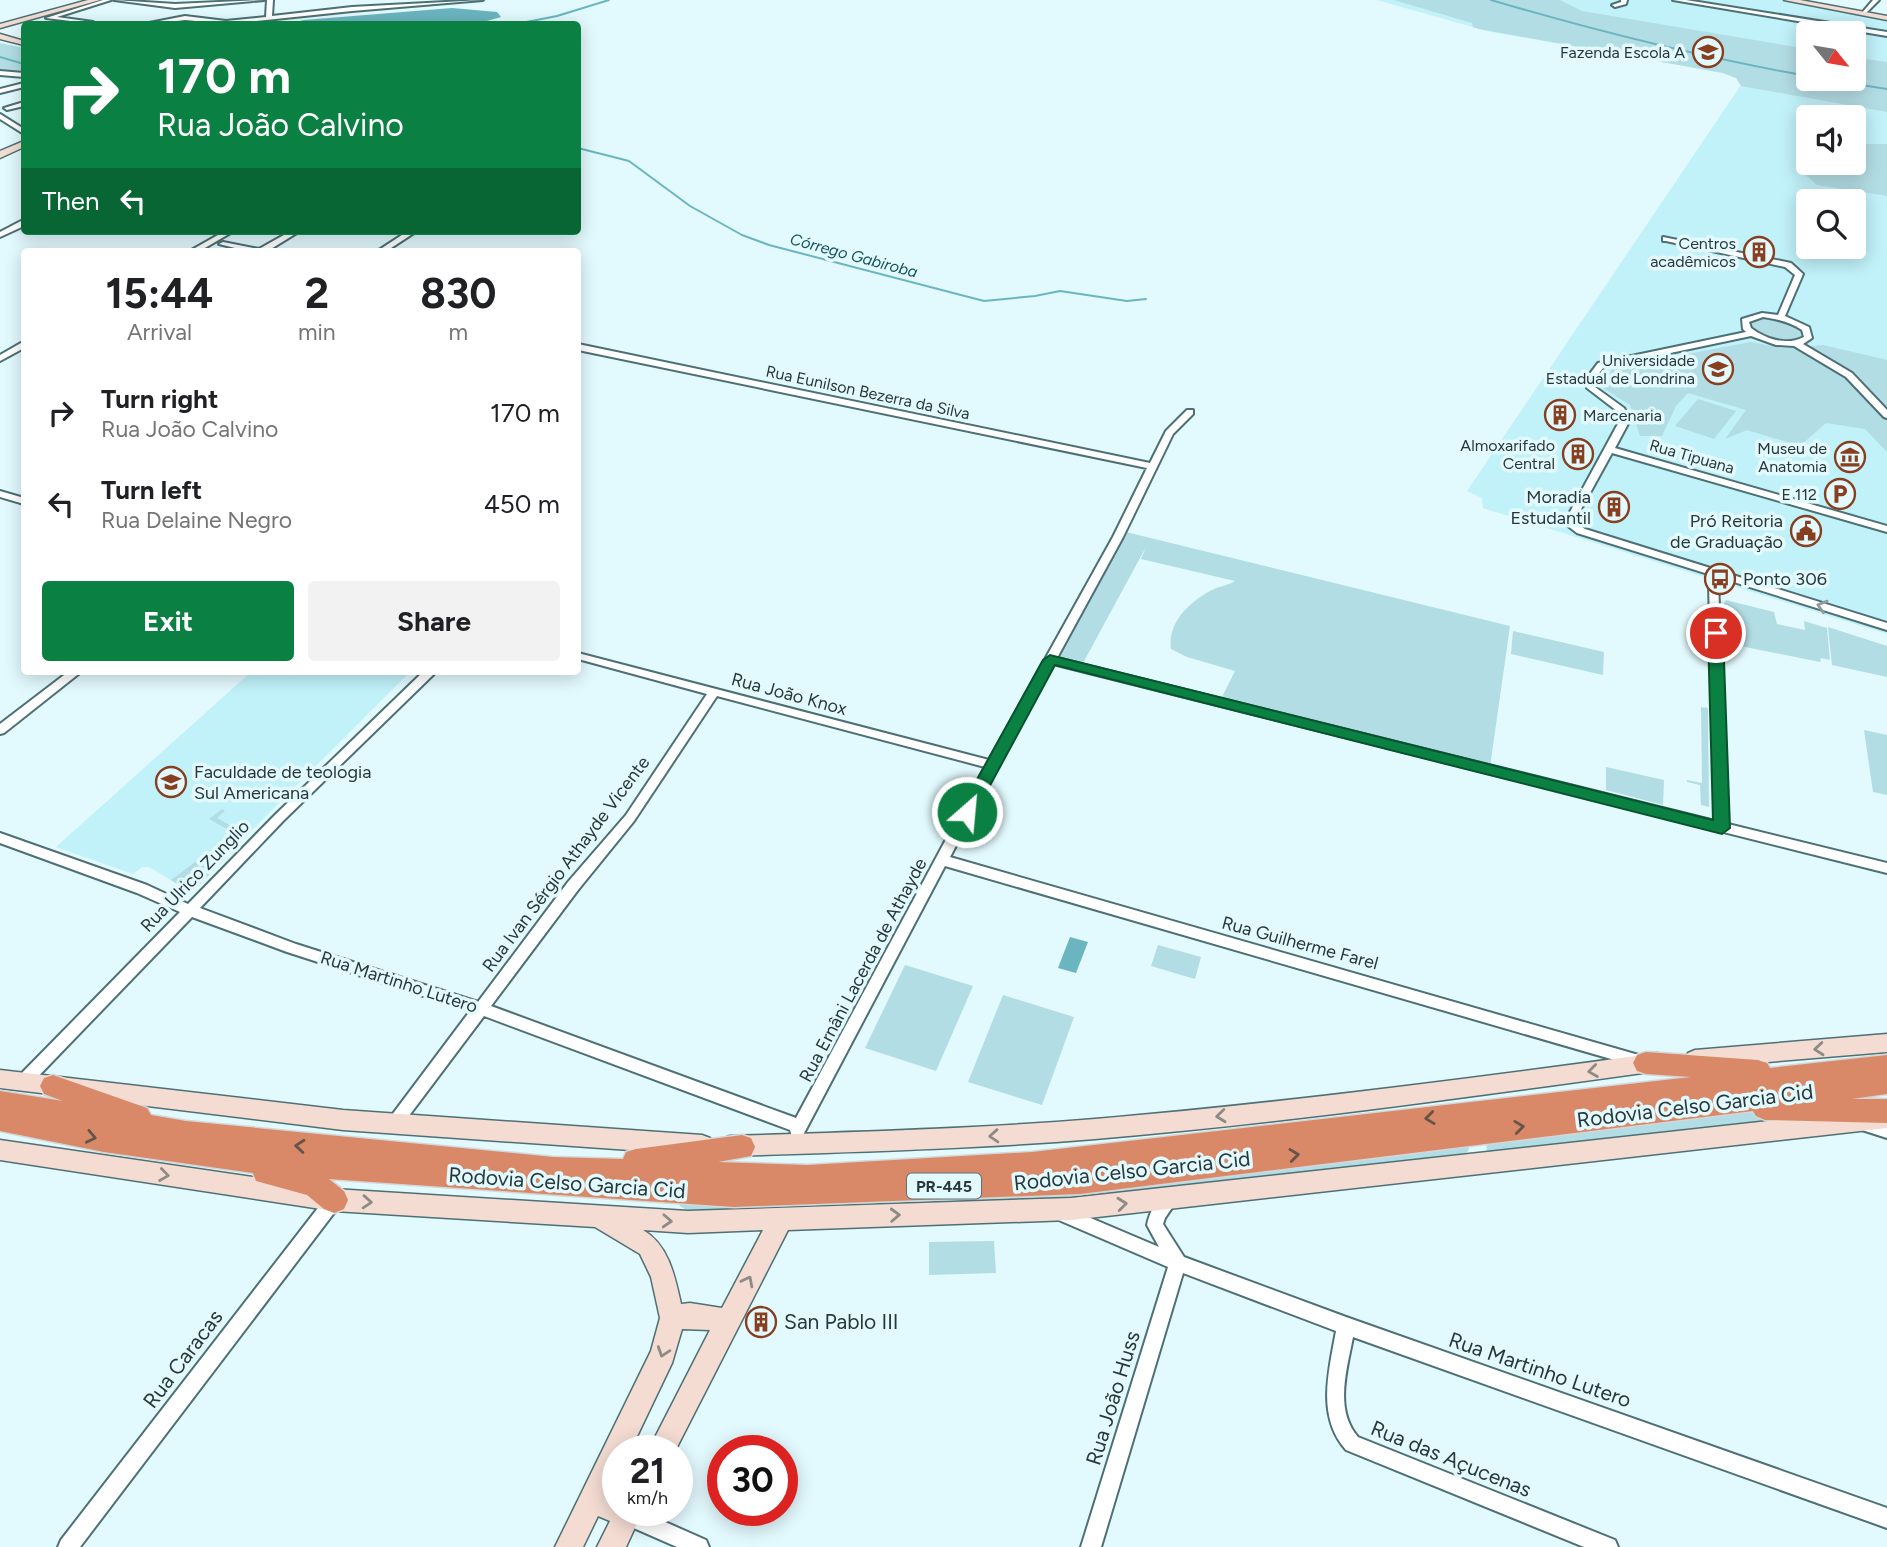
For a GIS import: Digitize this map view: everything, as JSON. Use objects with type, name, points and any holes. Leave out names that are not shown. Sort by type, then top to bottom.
[{"type":"highway","points":[[1646,1063],[1812,1074]]},
{"type":"highway","name":"Rodovia Celso Garcia Cid","points":[[0,1119],[104,1140],[186,1143],[553,1169],[808,1178],[1032,1164],[1887,1066]]},
{"type":"highway","name":"Rodovia Celso Garcia Cid","points":[[0,1102],[300,1165],[734,1194],[1080,1181],[1887,1083]]},
{"type":"highway","points":[[53,1086],[186,1143],[314,1184],[334,1200]]},
{"type":"highway","points":[[1711,1104],[1887,1111]]},
{"type":"highway","points":[[553,1169],[742,1147]]},
{"type":"street","points":[[0,26],[96,0]]},
{"type":"street","points":[[71,21],[49,18],[108,0]]},
{"type":"street","points":[[117,0],[175,6],[261,0]]},
{"type":"street","points":[[269,19],[270,0]]},
{"type":"street","points":[[248,21],[352,9],[480,0]]},
{"type":"street","points":[[1615,5],[1624,3],[1624,0]]},
{"type":"street","points":[[1675,0],[1887,34]]},
{"type":"street","points":[[1788,0],[1887,16]]},
{"type":"street","points":[[1806,0],[1864,12]]},
{"type":"street","points":[[1864,12],[1878,0],[1887,1]]},
{"type":"street","points":[[187,21],[192,19]]},
{"type":"street","points":[[175,21],[209,21]]},
{"type":"street","points":[[0,36],[21,42]]},
{"type":"street","points":[[0,73],[21,75]]},
{"type":"street","points":[[0,91],[21,86]]},
{"type":"street","points":[[7,108],[21,105]]},
{"type":"street","points":[[0,116],[21,130]]},
{"type":"street","points":[[0,155],[21,146]]},
{"type":"street","points":[[0,235],[21,224]]},
{"type":"street","points":[[199,248],[223,235]]},
{"type":"street","points":[[268,248],[289,235]]},
{"type":"street","points":[[386,248],[407,235]]},
{"type":"street","points":[[1666,239],[1797,270],[1799,274],[1781,317]]},
{"type":"street","points":[[223,244],[242,248]]},
{"type":"street","points":[[1762,315],[1781,317],[1800,324],[1809,334],[1808,338],[1796,343],[1777,342],[1752,333],[1745,325],[1749,318],[1762,315]]},
{"type":"street","points":[[1752,333],[1606,363],[1598,368],[1590,379],[1591,388],[1625,416],[1569,523],[1574,529],[1645,557],[1887,627]]},
{"type":"street","points":[[1796,343],[1849,375],[1887,415]]},
{"type":"street","points":[[0,358],[21,347]]},
{"type":"street","name":"Rua Eunilson Bezerra da Silva","points":[[581,347],[1153,466]]},
{"type":"street","name":"Rua Ernâni Lacerda de Athayde","points":[[796,1135],[992,765],[1118,537],[1169,433],[1190,412]]},
{"type":"street","name":"Rua Tipuana","points":[[1609,449],[1887,529]]},
{"type":"street","points":[[1771,495],[1783,493],[1887,522]]},
{"type":"street","points":[[0,494],[21,500]]},
{"type":"street","points":[[1714,584],[1722,828]]},
{"type":"street","name":"Rua João Knox","points":[[581,657],[992,765]]},
{"type":"street","points":[[1050,660],[1887,868]]},
{"type":"street","points":[[0,730],[71,675]]},
{"type":"street","name":"Rua Ulrico Zunglio","points":[[22,1083],[343,753],[427,675]]},
{"type":"street","name":"Rua Ivan Sérgio Athayde Vicente","points":[[394,1124],[573,886],[630,818],[714,692]]},
{"type":"street","name":"Rua Martinho Lutero","points":[[0,838],[142,889],[189,910],[292,948],[481,1009],[796,1135]]},
{"type":"street","name":"Rua Guilherme Farel","points":[[943,860],[1646,1063]]},
{"type":"street","points":[[0,1079],[343,1120],[742,1147],[796,1135],[944,1139],[1095,1129],[1441,1092],[1646,1063],[1887,1043]]},
{"type":"street","name":"Rodovia Celso Garcia Cid","points":[[0,1150],[334,1200],[688,1222],[1056,1210],[1861,1123],[1887,1118]]},
{"type":"street","points":[[1861,1123],[1887,1131]]},
{"type":"street","points":[[1170,1199],[1158,1214],[1154,1225],[1178,1263]]},
{"type":"street","name":"Rua Caracas","points":[[68,1547],[334,1200]]},
{"type":"street","points":[[1056,1210],[1086,1226],[1178,1263]]},
{"type":"street","points":[[569,1547],[663,1354],[672,1318],[663,1275],[648,1246],[602,1218]]},
{"type":"street","points":[[669,1435],[781,1219]]},
{"type":"street","name":"Rua Martinho Lutero","points":[[1178,1263],[1346,1326],[1887,1518]]},
{"type":"street","name":"Rua João Huss","points":[[1091,1547],[1178,1263]]},
{"type":"street","points":[[672,1318],[690,1315],[728,1321]]},
{"type":"street","name":"Rua das Açucenas","points":[[1346,1326],[1334,1409],[1344,1437],[1352,1444],[1608,1547]]},
{"type":"street","points":[[594,1500],[602,1503]]},
{"type":"street","points":[[611,1547],[622,1526]]},
{"type":"street","points":[[655,1526],[699,1547]]},
{"type":"shaded area","name":"Universidade Estadual de Londrina","points":[[1377,0],[1780,0],[1887,19],[1887,634],[1483,508],[1482,498],[1467,491],[1741,85],[1736,78],[1723,73],[1487,31]]},
{"type":"shaded area","points":[[1394,0],[1560,0],[1582,11],[1796,47],[1796,91],[1866,91],[1866,59],[1887,62],[1887,112],[1866,108],[1866,105],[1848,105],[1741,86],[1736,78],[1723,73],[1479,29],[1473,27],[1472,23]]},
{"type":"shaded area","points":[[452,8],[497,12],[501,17],[487,21],[300,21]]},
{"type":"shaded area","points":[[0,43],[21,47],[21,72],[0,70]]},
{"type":"shaded area","points":[[1866,144],[1887,144],[1887,196],[1866,193],[1866,189],[1817,185],[1806,175],[1866,175]]},
{"type":"shaded area","points":[[1764,318],[1792,324],[1803,335],[1790,341],[1782,341],[1760,335],[1750,325],[1752,321]]},
{"type":"shaded area","points":[[1751,342],[1782,348],[1823,345],[1887,360],[1887,452],[1865,429],[1826,423],[1800,446],[1747,430],[1725,439],[1746,410],[1688,393],[1676,406],[1662,436],[1640,436],[1630,405],[1601,387],[1613,368]]},
{"type":"shaded area","points":[[1698,399],[1736,411],[1714,439],[1675,426]]},
{"type":"shaded area","points":[[1126,532],[1510,626],[1490,767],[1221,699],[1235,671],[1187,657],[1171,649],[1171,639],[1177,621],[1189,606],[1214,589],[1235,581],[1141,559],[1146,547],[1083,663],[1057,656]]},
{"type":"shaded area","points":[[1726,600],[1774,612],[1777,624],[1805,630],[1804,621],[1827,628],[1830,660],[1821,658],[1820,662],[1725,643],[1723,605]]},
{"type":"shaded area","points":[[1828,627],[1887,646],[1887,677],[1832,665]]},
{"type":"shaded area","points":[[1513,631],[1604,652],[1603,675],[1511,654]]},
{"type":"shaded area","points":[[248,675],[407,675],[193,889],[187,890],[149,867],[142,867],[133,874],[56,847]]},
{"type":"shaded area","points":[[1701,707],[1708,708],[1709,807],[1701,805],[1700,785],[1687,782],[1702,783]]},
{"type":"shaded area","points":[[1864,730],[1887,735],[1887,795],[1873,792]]},
{"type":"shaded area","points":[[1606,767],[1664,780],[1663,805],[1606,790]]},
{"type":"shaded area","points":[[222,809],[225,811],[217,818],[235,828],[244,821],[243,827],[216,854],[226,858],[197,887],[187,890],[171,880],[234,833],[209,819]]},
{"type":"shaded area","points":[[1070,937],[1088,942],[1076,973],[1058,968]]},
{"type":"shaded area","points":[[1158,945],[1201,957],[1195,979],[1151,966]]},
{"type":"shaded area","points":[[905,965],[973,986],[936,1071],[865,1048]]},
{"type":"shaded area","points":[[1003,995],[1074,1017],[1042,1105],[968,1082]]},
{"type":"shaded area","points":[[1736,1111],[1792,1120],[1487,1156],[1486,1137]]},
{"type":"shaded area","points":[[1470,1144],[1468,1151],[1460,1159],[1009,1205],[849,1209],[849,1204],[846,1209],[691,1213],[680,1206],[677,1197]]},
{"type":"shaded area","points":[[994,1241],[996,1273],[929,1275],[929,1242]]},
{"type":"waterway","points":[[531,21],[609,0]]},
{"type":"waterway","points":[[1491,0],[1648,42],[1796,74]]},
{"type":"waterway","points":[[0,57],[21,63]]},
{"type":"waterway","points":[[1866,86],[1887,89]]},
{"type":"waterway","name":"Córrego Gabiroba","points":[[581,149],[629,161],[690,206],[742,235],[769,245],[984,301],[1060,291],[1127,301],[1146,299]]},
{"type":"place","name":"Fazenda Escola A","points":[[1708,52]]},
{"type":"place","name":"Centros acadêmicos","points":[[1759,252]]},
{"type":"place","name":"Universidade Estadual de Londrina","points":[[1718,369]]},
{"type":"place","name":"Marcenaria","points":[[1560,415]]},
{"type":"place","name":"Almoxarifado Central","points":[[1578,454]]},
{"type":"place","name":"Museu de Anatomia","points":[[1850,457]]},
{"type":"place","name":"E 112","points":[[1840,494]]},
{"type":"place","name":"Moradia Estudantil","points":[[1614,507]]},
{"type":"place","name":"Pró Reitoria de Graduação","points":[[1806,531]]},
{"type":"place","name":"Ponto 306","points":[[1720,579]]},
{"type":"place","name":"Faculdade de teologia Sul Americana","points":[[171,782]]},
{"type":"place","name":"San Pablo III","points":[[761,1322]]},
{"type":"route","points":[[967,812],[1050,660],[1722,828],[1716,633]]}]
